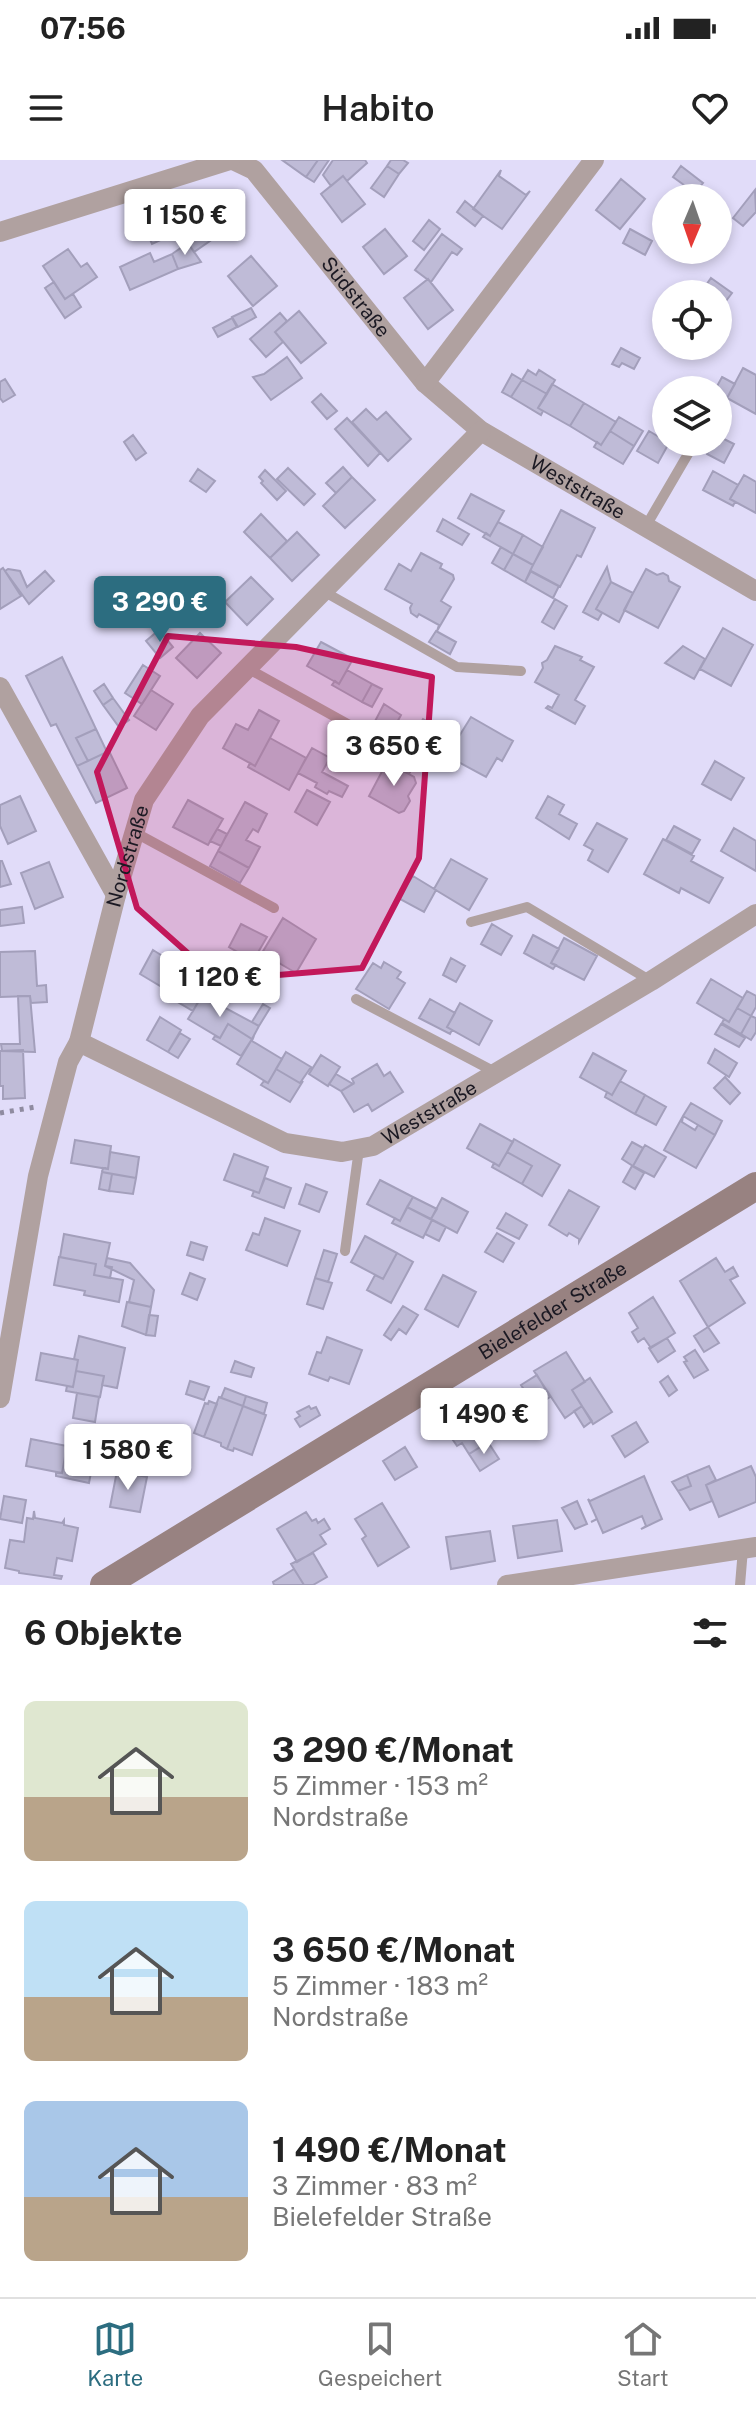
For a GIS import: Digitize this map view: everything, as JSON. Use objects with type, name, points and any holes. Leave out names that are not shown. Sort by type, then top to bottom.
[{"type":"main road","name":"Bielefelder Straße","points":[[104,1585],[756,1186]]},
{"type":"street","name":"Südstraße","points":[[0,232],[232,160],[254,170],[425,383],[481,431]]},
{"type":"street","points":[[425,383],[594,160]]},
{"type":"street","name":"Weststraße","points":[[481,431],[756,591]]},
{"type":"street","name":"Nordstraße","points":[[0,1398],[38,1176],[68,1062],[79,1042],[144,800],[200,716],[481,431]]},
{"type":"street","points":[[0,687],[116,895]]},
{"type":"street","name":"Weststraße","points":[[79,1042],[285,1143],[342,1152],[359,1149],[373,1146],[651,981],[756,914]]},
{"type":"street","points":[[507,1585],[749,1548]]},
{"type":"lane","points":[[646,526],[687,456]]},
{"type":"lane","points":[[323,591],[457,667],[521,671]]},
{"type":"lane","points":[[247,668],[391,748]]},
{"type":"lane","points":[[134,832],[274,908]]},
{"type":"lane","points":[[471,922],[527,907],[651,981]]},
{"type":"lane","points":[[356,999],[495,1072]]},
{"type":"lane","points":[[345,1251],[359,1149]]},
{"type":"lane","points":[[740,1585],[749,1548]]},
{"type":"path","points":[[0,1113],[57,1104]]},
{"type":"highlighted area","points":[[168,636],[296,647],[432,677],[419,858],[362,968],[218,980],[137,908],[97,772]]},
{"type":"building","points":[[282,160],[318,160],[306,177]]},
{"type":"building","points":[[318,160],[329,160],[314,182],[306,177]]},
{"type":"building","points":[[333,160],[365,160],[367,163],[347,181],[343,176],[331,186],[323,175]]},
{"type":"building","points":[[391,160],[408,163],[399,174],[387,166]]},
{"type":"building","points":[[387,166],[399,174],[384,197],[371,188]]},
{"type":"building","points":[[681,166],[703,183],[683,184],[673,177]]},
{"type":"building","points":[[501,170],[499,176],[526,195],[530,191],[502,229],[473,209]]},
{"type":"building","points":[[343,176],[365,204],[342,222],[321,194]]},
{"type":"building","points":[[621,179],[645,199],[620,229],[596,210]]},
{"type":"building","points":[[755,190],[756,212],[743,226],[733,218]]},
{"type":"building","points":[[197,200],[220,234],[194,252],[171,218]]},
{"type":"building","points":[[465,201],[483,216],[475,226],[457,212]]},
{"type":"building","points":[[172,213],[171,218],[180,231],[152,244],[144,226]]},
{"type":"building","points":[[429,220],[440,229],[424,250],[413,241]]},
{"type":"building","points":[[385,229],[407,256],[384,274],[363,247]]},
{"type":"building","points":[[630,229],[652,241],[645,255],[623,243]]},
{"type":"building","points":[[442,234],[462,249],[457,255],[452,252],[431,282],[415,270]]},
{"type":"building","points":[[188,243],[201,262],[178,269],[172,254]]},
{"type":"building","points":[[68,249],[81,267],[87,263],[97,277],[65,299],[43,266]]},
{"type":"building","points":[[150,253],[154,262],[172,254],[178,269],[130,290],[120,267]]},
{"type":"building","points":[[251,256],[277,286],[253,306],[228,276]]},
{"type":"building","points":[[428,279],[453,310],[428,329],[404,298]]},
{"type":"building","points":[[54,282],[65,299],[73,294],[81,307],[65,318],[45,288]]},
{"type":"building","points":[[251,308],[256,317],[238,327],[232,317]]},
{"type":"building","points":[[299,311],[326,343],[301,363],[275,332]]},
{"type":"building","points":[[280,313],[287,321],[275,332],[283,342],[266,357],[250,339]]},
{"type":"building","points":[[232,318],[237,327],[218,337],[213,328]]},
{"type":"building","points":[[621,348],[640,358],[634,369],[622,363],[619,367],[612,364]]},
{"type":"building","points":[[287,357],[302,378],[271,400],[253,377],[264,374]]},
{"type":"building","points":[[743,368],[756,375],[756,414],[732,401],[732,389]]},
{"type":"building","points":[[528,370],[536,375],[539,370],[555,380],[547,394],[522,380]]},
{"type":"building","points":[[512,374],[522,380],[511,397],[502,392]]},
{"type":"building","points":[[5,379],[15,395],[3,402],[0,382]]},
{"type":"building","points":[[522,380],[547,394],[538,408],[543,411],[541,415],[511,397]]},
{"type":"building","points":[[552,384],[584,403],[570,426],[538,408]]},
{"type":"building","points":[[321,394],[337,411],[327,419],[312,402]]},
{"type":"building","points":[[584,403],[616,422],[601,445],[570,426]]},
{"type":"building","points":[[366,409],[377,420],[386,412],[411,439],[388,461],[352,422]]},
{"type":"building","points":[[619,417],[643,431],[634,446],[610,431]]},
{"type":"building","points":[[347,418],[380,453],[368,466],[335,429]]},
{"type":"building","points":[[610,431],[634,446],[623,464],[594,447],[597,442],[601,445]]},
{"type":"building","points":[[649,431],[652,433],[652,456],[662,456],[658,463],[637,451]]},
{"type":"building","points":[[133,435],[146,453],[136,460],[124,442]]},
{"type":"building","points":[[711,456],[728,456],[724,463]]},
{"type":"building","points":[[343,467],[352,477],[336,493],[326,483]]},
{"type":"building","points":[[288,468],[315,494],[304,505],[277,479]]},
{"type":"building","points":[[198,469],[215,481],[206,492],[190,481]]},
{"type":"building","points":[[265,470],[286,491],[277,500],[261,483],[263,481],[259,477]]},
{"type":"building","points":[[713,471],[738,485],[730,499],[735,502],[733,506],[703,490]]},
{"type":"building","points":[[744,475],[756,482],[756,513],[730,499]]},
{"type":"building","points":[[352,477],[375,500],[345,528],[323,506]]},
{"type":"building","points":[[471,494],[504,511],[490,536],[458,518]]},
{"type":"building","points":[[561,510],[595,528],[581,557],[577,555],[560,587],[530,571]]},
{"type":"building","points":[[261,514],[287,541],[270,558],[244,532]]},
{"type":"building","points":[[443,519],[469,534],[462,545],[437,531]]},
{"type":"building","points":[[498,522],[523,535],[513,554],[483,537],[486,533],[490,536]]},
{"type":"building","points":[[297,532],[319,555],[292,581],[270,558]]},
{"type":"building","points":[[523,535],[543,547],[533,565],[513,554]]},
{"type":"building","points":[[501,547],[513,554],[504,570],[492,563]]},
{"type":"building","points":[[421,553],[442,564],[440,568],[453,575],[454,579],[441,601],[451,607],[437,631],[439,625],[411,613],[412,604],[385,589],[399,564],[411,571]]},
{"type":"building","points":[[513,554],[533,565],[525,582],[504,570]]},
{"type":"building","points":[[607,567],[611,582],[596,609],[602,613],[598,620],[583,612]]},
{"type":"building","points":[[3,568],[21,596],[0,609],[0,570]]},
{"type":"building","points":[[646,569],[657,575],[663,573],[680,587],[658,628],[624,610]]},
{"type":"building","points":[[5,571],[20,571],[27,587],[45,571],[54,581],[29,604]]},
{"type":"building","points":[[531,571],[559,586],[553,598],[525,582]]},
{"type":"building","points":[[251,577],[273,599],[247,625],[225,602]]},
{"type":"building","points":[[611,582],[633,593],[619,622],[596,609]]},
{"type":"building","points":[[202,583],[223,604],[213,614],[192,593]]},
{"type":"building","points":[[555,599],[567,606],[554,629],[542,622]]},
{"type":"building","points":[[723,628],[753,645],[731,686],[700,669]]},
{"type":"building","points":[[159,630],[173,647],[160,658],[146,641]]},
{"type":"building","points":[[436,631],[456,642],[450,654],[429,642]]},
{"type":"building","points":[[200,633],[221,653],[197,678],[176,658]]},
{"type":"building","points":[[321,642],[353,659],[339,684],[307,666]]},
{"type":"building","points":[[555,646],[582,657],[580,660],[594,667],[575,700],[585,706],[575,724],[546,708],[552,708],[559,695],[535,682],[543,668],[542,663]]},
{"type":"building","points":[[683,646],[705,659],[694,679],[665,663]]},
{"type":"building","points":[[62,657],[96,729],[76,738],[88,761],[77,766],[56,724],[51,726],[26,676]]},
{"type":"building","points":[[143,665],[160,676],[142,704],[125,693]]},
{"type":"building","points":[[347,670],[372,684],[362,702],[332,685],[335,681],[339,684]]},
{"type":"building","points":[[104,684],[113,698],[103,705],[94,691]]},
{"type":"building","points":[[372,684],[382,689],[372,707],[362,702]]},
{"type":"building","points":[[151,690],[173,704],[156,730],[134,716]]},
{"type":"building","points":[[113,698],[129,720],[119,727],[103,705]]},
{"type":"building","points":[[384,704],[401,715],[395,726],[403,730],[398,739],[373,725]]},
{"type":"building","points":[[259,710],[279,721],[255,766],[223,748],[236,724],[248,730]]},
{"type":"building","points":[[471,717],[513,741],[502,761],[497,758],[486,777],[440,752],[450,734],[458,738]]},
{"type":"building","points":[[423,719],[450,734],[437,763],[408,747]]},
{"type":"building","points":[[96,729],[107,752],[88,761],[76,738]]},
{"type":"building","points":[[270,738],[306,758],[289,790],[248,767],[250,763],[255,766]]},
{"type":"building","points":[[400,742],[420,753],[409,774],[388,762]]},
{"type":"building","points":[[312,748],[330,758],[322,772],[348,786],[342,797],[329,791],[327,794],[315,787],[317,783],[298,773]]},
{"type":"building","points":[[109,751],[127,788],[96,803],[77,766]]},
{"type":"building","points":[[715,761],[744,778],[731,800],[702,784]]},
{"type":"building","points":[[387,762],[414,777],[416,783],[408,796],[410,801],[399,813],[369,796]]},
{"type":"building","points":[[307,790],[330,802],[317,825],[295,812]]},
{"type":"building","points":[[20,796],[36,831],[8,844],[0,826],[0,805]]},
{"type":"building","points":[[548,796],[564,805],[559,814],[577,824],[569,839],[536,818]]},
{"type":"building","points":[[188,800],[223,819],[208,845],[173,827]]},
{"type":"building","points":[[245,802],[267,814],[258,832],[253,829],[246,840],[260,847],[249,868],[218,851]]},
{"type":"building","points":[[597,823],[627,839],[608,872],[588,860],[593,850],[584,845]]},
{"type":"building","points":[[674,826],[700,840],[692,854],[666,840]]},
{"type":"building","points":[[734,828],[756,841],[756,871],[721,851]]},
{"type":"building","points":[[217,829],[227,834],[221,846],[210,841]]},
{"type":"building","points":[[663,839],[694,856],[691,861],[723,878],[709,903],[681,888],[679,893],[644,874]]},
{"type":"building","points":[[218,851],[249,868],[240,883],[210,866]]},
{"type":"building","points":[[451,859],[487,879],[469,910],[434,889]]},
{"type":"building","points":[[0,861],[11,884],[0,887]]},
{"type":"building","points":[[49,862],[63,897],[35,909],[21,873]]},
{"type":"building","points":[[413,876],[436,890],[424,912],[398,898]]},
{"type":"building","points":[[22,907],[24,923],[0,926],[0,910]]},
{"type":"building","points":[[283,918],[316,939],[296,973],[262,953]]},
{"type":"building","points":[[241,924],[267,937],[253,961],[229,947]]},
{"type":"building","points":[[492,924],[512,936],[501,955],[481,944]]},
{"type":"building","points":[[533,935],[559,949],[551,963],[556,965],[553,969],[524,953]]},
{"type":"building","points":[[564,938],[597,956],[584,980],[551,963]]},
{"type":"building","points":[[153,950],[185,970],[172,993],[140,974]]},
{"type":"building","points":[[35,951],[37,986],[46,985],[47,1002],[31,1003],[30,996],[0,997],[0,952]]},
{"type":"building","points":[[451,958],[465,966],[456,982],[443,975]]},
{"type":"building","points":[[384,962],[401,972],[397,978],[405,983],[389,1009],[356,989],[373,963],[381,968]]},
{"type":"building","points":[[185,970],[195,975],[197,971],[211,979],[203,993],[180,979]]},
{"type":"building","points":[[180,979],[203,993],[193,1011],[164,994],[167,990],[172,993]]},
{"type":"building","points":[[711,979],[743,998],[729,1022],[697,1003]]},
{"type":"building","points":[[205,991],[203,996],[259,1026],[252,1039],[228,1024],[220,1038],[188,1019]]},
{"type":"building","points":[[747,991],[756,996],[756,1007],[751,1016],[737,1008]]},
{"type":"building","points":[[18,996],[30,996],[35,1052],[2,1051],[1,1044],[20,1044]]},
{"type":"building","points":[[430,999],[455,1013],[447,1027],[452,1030],[450,1034],[419,1018]]},
{"type":"building","points":[[460,1003],[492,1021],[479,1045],[447,1027]]},
{"type":"building","points":[[263,1004],[270,1008],[259,1026],[252,1022]]},
{"type":"building","points":[[737,1008],[751,1016],[741,1034],[722,1023],[724,1019],[729,1022]]},
{"type":"building","points":[[751,1016],[756,1018],[756,1032],[751,1040],[741,1034]]},
{"type":"building","points":[[160,1017],[181,1030],[168,1052],[147,1040]]},
{"type":"building","points":[[228,1024],[252,1039],[241,1056],[213,1039],[215,1036],[220,1038]]},
{"type":"building","points":[[721,1024],[745,1038],[739,1047],[715,1034]]},
{"type":"building","points":[[180,1033],[190,1039],[178,1058],[168,1052]]},
{"type":"building","points":[[254,1036],[252,1041],[282,1059],[268,1083],[237,1064]]},
{"type":"building","points":[[715,1049],[737,1063],[729,1077],[708,1063]]},
{"type":"building","points":[[23,1050],[25,1098],[3,1099],[0,1051]]},
{"type":"building","points":[[286,1052],[311,1067],[300,1083],[276,1069]]},
{"type":"building","points":[[593,1053],[626,1071],[612,1095],[580,1077]]},
{"type":"building","points":[[321,1055],[340,1067],[328,1086],[309,1074]]},
{"type":"building","points":[[377,1064],[384,1076],[390,1072],[403,1092],[372,1111],[368,1104],[354,1112],[341,1091],[354,1083],[352,1079]]},
{"type":"building","points":[[276,1069],[300,1083],[303,1081],[290,1102],[261,1085],[264,1081],[268,1083]]},
{"type":"building","points":[[336,1074],[353,1084],[341,1091],[329,1084]]},
{"type":"building","points":[[725,1077],[740,1093],[730,1104],[714,1088]]},
{"type":"building","points":[[620,1081],[645,1095],[635,1114],[605,1097],[607,1092],[612,1095]]},
{"type":"building","points":[[645,1095],[666,1107],[656,1125],[635,1114]]},
{"type":"building","points":[[691,1103],[722,1121],[715,1135],[683,1116]]},
{"type":"building","points":[[683,1116],[682,1122],[695,1130],[698,1125],[715,1135],[696,1168],[664,1150]]},
{"type":"building","points":[[480,1124],[513,1142],[499,1166],[467,1148]]},
{"type":"building","points":[[514,1139],[560,1165],[542,1196],[522,1184],[532,1166],[507,1152]]},
{"type":"building","points":[[75,1140],[111,1146],[108,1169],[71,1163]]},
{"type":"building","points":[[632,1142],[643,1148],[633,1166],[622,1159]]},
{"type":"building","points":[[645,1145],[666,1157],[654,1177],[633,1166]]},
{"type":"building","points":[[110,1152],[139,1157],[136,1178],[102,1172],[103,1168],[108,1169]]},
{"type":"building","points":[[507,1152],[532,1166],[522,1184],[492,1167],[494,1163],[499,1166]]},
{"type":"building","points":[[234,1154],[268,1167],[259,1193],[224,1180]]},
{"type":"building","points":[[632,1166],[644,1173],[635,1189],[623,1182]]},
{"type":"building","points":[[102,1172],[112,1174],[109,1191],[99,1189]]},
{"type":"building","points":[[112,1174],[136,1178],[133,1194],[109,1191]]},
{"type":"building","points":[[265,1178],[291,1188],[284,1208],[252,1196],[254,1191],[259,1193]]},
{"type":"building","points":[[380,1180],[413,1197],[400,1221],[367,1204]]},
{"type":"building","points":[[306,1184],[327,1192],[319,1212],[299,1204]]},
{"type":"building","points":[[569,1190],[599,1207],[579,1242],[569,1233],[567,1236],[549,1225]]},
{"type":"building","points":[[413,1197],[437,1209],[431,1219],[407,1207]]},
{"type":"building","points":[[442,1198],[468,1212],[457,1233],[431,1219]]},
{"type":"building","points":[[407,1207],[432,1220],[423,1238],[392,1223],[395,1218],[400,1221]]},
{"type":"building","points":[[506,1213],[527,1225],[519,1239],[497,1228]]},
{"type":"building","points":[[265,1218],[300,1231],[287,1266],[246,1250],[253,1233],[259,1235]]},
{"type":"building","points":[[432,1220],[446,1227],[439,1241],[425,1234]]},
{"type":"building","points":[[497,1233],[514,1243],[503,1262],[485,1252]]},
{"type":"building","points":[[64,1234],[110,1243],[105,1266],[112,1267],[110,1278],[94,1275],[96,1264],[60,1257]]},
{"type":"building","points":[[365,1236],[397,1253],[383,1279],[351,1262]]},
{"type":"building","points":[[191,1242],[207,1247],[203,1260],[187,1255]]},
{"type":"building","points":[[324,1250],[337,1254],[328,1282],[315,1278]]},
{"type":"building","points":[[397,1253],[413,1262],[391,1303],[367,1290],[375,1275],[383,1279]]},
{"type":"building","points":[[59,1257],[96,1264],[94,1275],[123,1280],[119,1302],[54,1285]]},
{"type":"building","points":[[107,1258],[130,1263],[154,1290],[151,1307],[129,1302],[134,1280],[105,1266]]},
{"type":"building","points":[[716,1258],[725,1272],[733,1267],[738,1276],[730,1280],[745,1303],[708,1327],[680,1281]]},
{"type":"building","points":[[190,1273],[205,1279],[197,1300],[182,1294]]},
{"type":"building","points":[[443,1275],[476,1292],[458,1327],[425,1309]]},
{"type":"building","points":[[315,1278],[332,1283],[323,1309],[307,1304]]},
{"type":"building","points":[[653,1297],[675,1333],[651,1348],[644,1338],[638,1342],[632,1332],[638,1328],[629,1313]]},
{"type":"building","points":[[127,1302],[151,1307],[146,1335],[122,1326]]},
{"type":"building","points":[[403,1306],[418,1315],[406,1334],[399,1329],[391,1340],[384,1335]]},
{"type":"building","points":[[149,1315],[158,1316],[155,1336],[146,1335]]},
{"type":"building","points":[[708,1327],[719,1343],[704,1352],[694,1336]]},
{"type":"building","points":[[79,1336],[125,1348],[117,1388],[102,1385],[104,1376],[76,1371],[78,1360],[74,1359]]},
{"type":"building","points":[[327,1337],[362,1350],[349,1384],[309,1374],[317,1352],[321,1353]]},
{"type":"building","points":[[667,1338],[675,1351],[658,1362],[649,1348]]},
{"type":"building","points":[[695,1350],[708,1370],[694,1378],[684,1357]]},
{"type":"building","points":[[566,1352],[585,1382],[572,1390],[582,1406],[565,1418],[534,1371]]},
{"type":"building","points":[[41,1353],[78,1360],[73,1387],[36,1380]]},
{"type":"building","points":[[235,1361],[254,1368],[251,1377],[231,1372]]},
{"type":"building","points":[[76,1371],[104,1376],[100,1397],[66,1391],[67,1386],[73,1387]]},
{"type":"building","points":[[537,1375],[550,1397],[535,1407],[521,1385]]},
{"type":"building","points":[[668,1376],[677,1390],[669,1396],[660,1382]]},
{"type":"building","points":[[590,1378],[612,1412],[593,1424],[572,1390]]},
{"type":"building","points":[[190,1381],[209,1387],[204,1400],[186,1394]]},
{"type":"building","points":[[225,1388],[246,1396],[243,1406],[221,1398]]},
{"type":"building","points":[[77,1393],[99,1397],[95,1422],[73,1418]]},
{"type":"building","points":[[246,1396],[267,1403],[264,1414],[243,1406]]},
{"type":"building","points":[[219,1397],[243,1406],[227,1449],[221,1443],[204,1437]]},
{"type":"building","points":[[205,1403],[217,1404],[204,1437],[194,1433]]},
{"type":"building","points":[[243,1406],[266,1415],[252,1455],[234,1448],[233,1451],[227,1449]]},
{"type":"building","points":[[309,1406],[311,1409],[316,1407],[320,1415],[300,1427],[295,1419],[300,1416],[297,1412]]},
{"type":"building","points":[[582,1406],[592,1421],[584,1427],[574,1411]]},
{"type":"building","points":[[477,1407],[496,1437],[469,1454],[462,1443],[457,1446],[453,1440],[458,1437],[450,1424]]},
{"type":"building","points":[[636,1422],[648,1442],[625,1457],[612,1436]]},
{"type":"building","points":[[31,1439],[67,1446],[62,1473],[26,1466]]},
{"type":"building","points":[[488,1442],[499,1459],[480,1471],[469,1454]]},
{"type":"building","points":[[67,1446],[95,1451],[93,1462],[65,1457]]},
{"type":"building","points":[[405,1447],[417,1467],[395,1480],[383,1461]]},
{"type":"building","points":[[65,1457],[93,1462],[89,1483],[56,1476],[56,1472],[62,1473]]},
{"type":"building","points":[[709,1466],[716,1480],[706,1485],[712,1501],[690,1510],[678,1491],[691,1486],[687,1475]]},
{"type":"building","points":[[751,1466],[756,1477],[756,1502],[719,1517],[706,1485]]},
{"type":"building","points":[[117,1471],[147,1477],[140,1512],[110,1507]]},
{"type":"building","points":[[687,1475],[691,1486],[678,1491],[672,1482]]},
{"type":"building","points":[[644,1476],[662,1519],[641,1529],[646,1526],[642,1516],[603,1533],[588,1499],[590,1501]]},
{"type":"building","points":[[4,1496],[26,1500],[22,1523],[0,1519]]},
{"type":"building","points":[[577,1501],[587,1524],[575,1529],[562,1508]]},
{"type":"building","points":[[382,1503],[409,1547],[378,1566],[362,1539],[366,1536],[355,1519]]},
{"type":"building","points":[[34,1511],[35,1518],[62,1523],[64,1520],[64,1525],[78,1528],[72,1561],[57,1558],[54,1575],[62,1576],[61,1579],[5,1568],[10,1540],[24,1542],[27,1518],[33,1519]]},
{"type":"building","points":[[306,1512],[312,1521],[316,1519],[318,1523],[324,1519],[330,1529],[320,1535],[326,1544],[297,1562],[277,1529]]},
{"type":"building","points":[[557,1520],[562,1551],[518,1558],[513,1526]]},
{"type":"building","points":[[490,1531],[495,1561],[451,1569],[446,1537]]},
{"type":"building","points":[[313,1553],[327,1577],[313,1585],[304,1585],[291,1564]]},
{"type":"building","points":[[294,1569],[304,1585],[274,1585],[273,1582]]}]
